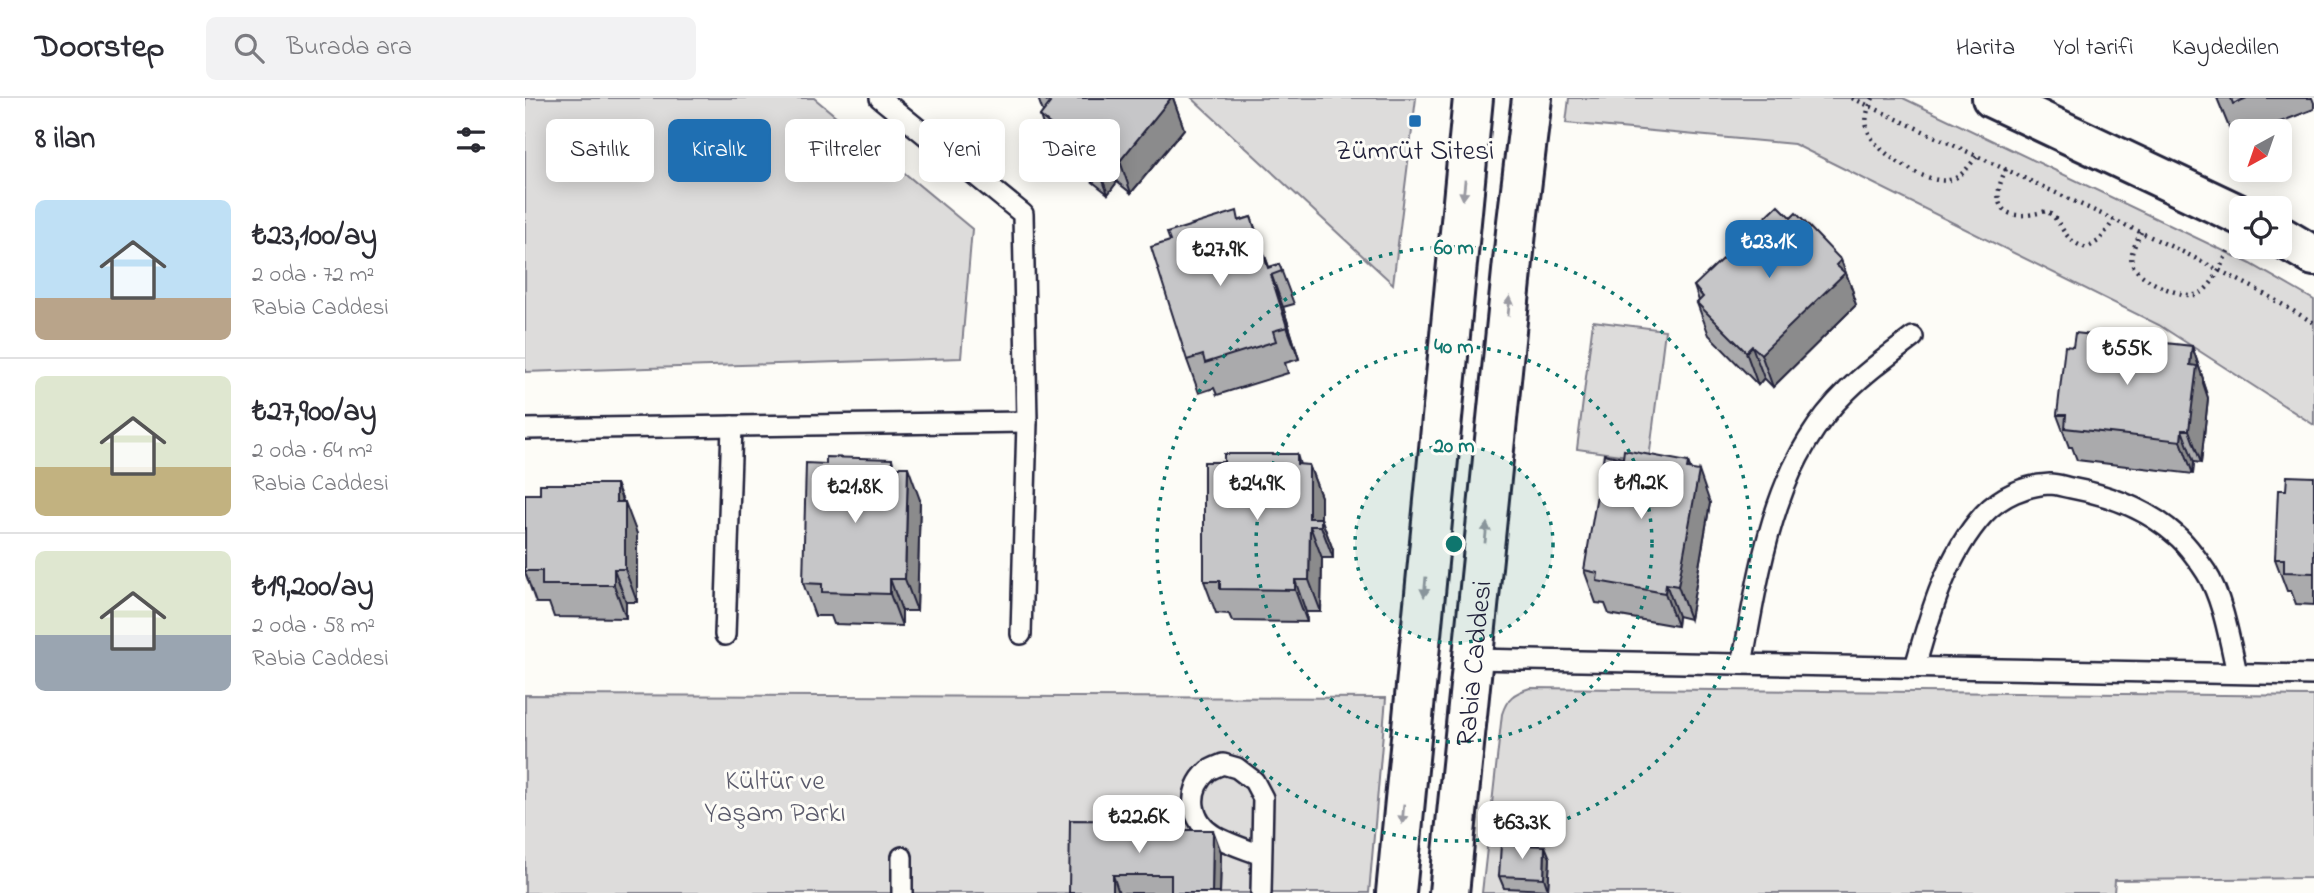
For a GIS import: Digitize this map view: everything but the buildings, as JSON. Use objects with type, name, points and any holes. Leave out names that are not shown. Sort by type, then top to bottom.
[{"type":"street","name":"Rabia Caddesi","points":[[1396,893],[1473,98]]},
{"type":"street","name":"Rabia Caddesi","points":[[1449,893],[1532,98]]},
{"type":"street","points":[[1992,98],[2229,227]]},
{"type":"street","points":[[2292,243],[2314,256]]},
{"type":"lane","points":[[880,98],[1023,214],[1027,422],[1021,634]]},
{"type":"lane","points":[[1742,664],[1760,567],[1775,509],[1802,447],[1844,393],[1913,337]]},
{"type":"lane","points":[[525,429],[1027,422]]},
{"type":"lane","points":[[725,635],[732,426]]},
{"type":"lane","points":[[1915,667],[1929,619],[1948,570],[1972,530],[1985,513],[2014,492],[2051,484],[2099,493],[2143,511],[2178,536],[2207,574],[2223,613],[2237,673]]},
{"type":"lane","points":[[1473,659],[2314,675]]},
{"type":"lane","points":[[1261,855],[1213,835],[1197,820],[1193,795],[1196,785],[1209,770],[1223,764],[1237,768],[1254,781],[1263,797],[1261,893]]},
{"type":"lane","points":[[902,857],[902,893]]},
{"type":"path","points":[[1852,98],[2141,232],[2218,270],[2314,323]]},
{"type":"path","points":[[1873,98],[1866,123],[1870,135],[1892,158],[1926,176],[1949,181],[1962,174],[1978,155]]},
{"type":"path","points":[[2006,168],[1998,191],[1998,203],[2002,210],[2011,215],[2032,215],[2046,211],[2053,215],[2069,240],[2077,246],[2087,248],[2100,240],[2114,220]]},
{"type":"path","points":[[2141,232],[2132,253],[2131,262],[2135,270],[2172,291],[2196,295],[2218,270],[2229,246]]},
{"type":"green space","points":[[525,98],[814,98],[839,119],[785,119],[785,182],[905,182],[905,173],[972,229],[961,358],[525,372]]},
{"type":"green space","points":[[1192,98],[1416,98],[1393,284]]},
{"type":"green space","points":[[1569,98],[1903,98],[2229,254],[2229,259],[2241,259],[2251,264],[2314,300],[2314,425],[2159,325],[1794,144],[1566,123]]},
{"type":"green space","points":[[1593,321],[1665,330],[1649,459],[1577,449]]},
{"type":"green space","points":[[1530,688],[2314,696],[2314,878],[2115,880],[2114,893],[1482,893],[1502,714],[1512,697]]},
{"type":"green space","name":"Kültür ve Yaşam Parkı","points":[[525,695],[1386,698],[1369,893],[525,893]]},
{"type":"place","name":"Zümrüt Sitesi","points":[[1415,121]]}]
